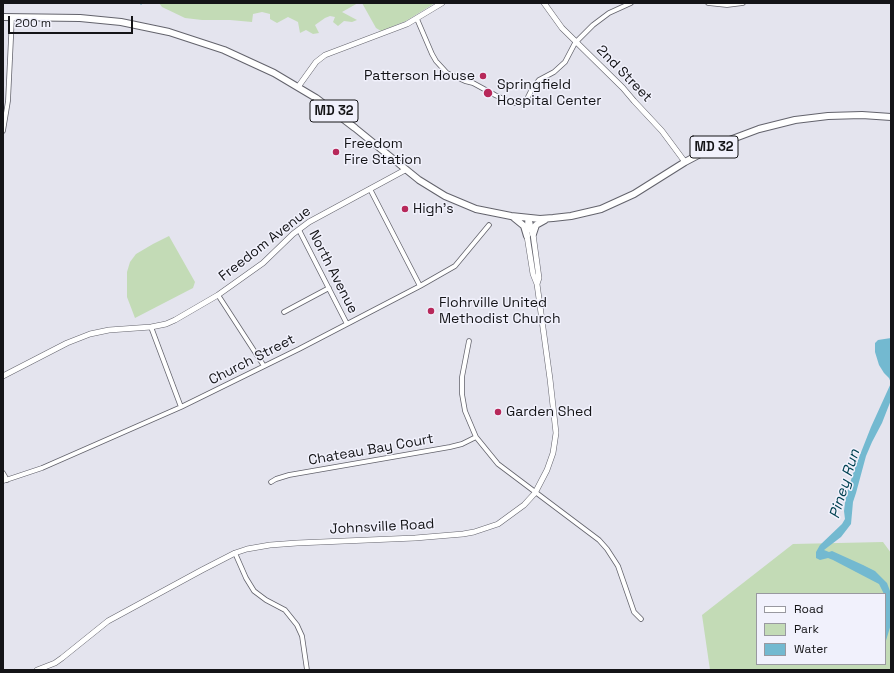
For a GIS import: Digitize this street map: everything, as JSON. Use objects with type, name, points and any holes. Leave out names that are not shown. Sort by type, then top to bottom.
[{"type":"main road","name":"MD 32","points":[[3,17],[80,18],[110,21],[169,32],[204,42],[274,73],[298,87],[334,111],[405,170],[451,198],[476,209],[528,218],[550,218],[587,212],[620,202],[650,185],[685,162],[719,144],[759,129],[795,120],[846,115],[891,117]]},
{"type":"main road","points":[[511,216],[524,226],[530,235],[536,225],[550,218]]},
{"type":"street","points":[[298,87],[316,62],[325,55],[417,19],[442,3]]},
{"type":"street","name":"2nd Street","points":[[544,3],[575,43],[623,88],[662,131],[685,162]]},
{"type":"street","points":[[417,19],[432,54],[447,73],[464,81],[473,83],[512,103],[526,101],[532,89],[539,80],[554,72],[565,62],[575,43],[601,19],[617,9],[631,3]]},
{"type":"street","points":[[708,3],[727,5],[743,3]]},
{"type":"street","points":[[3,132],[8,101],[12,17]]},
{"type":"street","name":"Freedom Avenue","points":[[3,376],[66,344],[90,334],[109,330],[151,327],[176,320],[218,295],[262,263],[310,222],[405,170]]},
{"type":"street","points":[[370,189],[420,286]]},
{"type":"street","name":"Johnsville Road","points":[[37,670],[62,658],[108,621],[234,553],[255,547],[270,545],[415,538],[474,532],[498,524],[524,505],[542,483],[551,460],[556,433],[537,284],[533,274],[528,218]]},
{"type":"street","name":"Church Street","points":[[5,480],[49,465],[181,407],[420,286],[455,266],[489,225]]},
{"type":"street","name":"North Avenue","points":[[299,230],[347,324]]},
{"type":"street","points":[[284,312],[329,288]]},
{"type":"street","points":[[218,295],[264,366]]},
{"type":"street","points":[[151,327],[181,407]]},
{"type":"street","points":[[469,341],[462,377],[462,394],[465,410],[476,437],[498,464],[600,540],[618,566],[634,612],[640,620]]},
{"type":"street","name":"Chateau Bay Court","points":[[271,482],[289,475],[450,447],[462,444],[476,437]]},
{"type":"street","points":[[3,473],[5,480]]},
{"type":"street","points":[[234,553],[254,591],[266,600],[285,610],[297,625],[302,636],[308,670]]},
{"type":"green space","points":[[159,3],[358,3],[342,12],[357,20],[352,22],[344,21],[338,26],[333,22],[335,17],[330,16],[315,25],[319,33],[313,34],[306,30],[300,33],[298,22],[288,17],[277,23],[270,19],[270,14],[262,12],[253,14],[252,22],[202,20],[185,18],[162,7]]},
{"type":"green space","points":[[362,3],[435,3],[406,21],[381,31],[376,28]]},
{"type":"green space","points":[[169,236],[195,282],[193,288],[135,318],[127,297],[127,272],[130,262],[136,254]]},
{"type":"green space","points":[[883,542],[891,553],[891,670],[710,670],[702,615],[793,544]]},
{"type":"water","points":[[891,338],[891,383],[879,365],[875,352],[875,343],[878,340]]},
{"type":"water","name":"Piney Run","points":[[891,383],[891,400],[866,456],[853,502],[851,524],[841,537],[824,550],[829,552],[832,551],[875,571],[887,583],[890,591],[891,624],[886,641],[886,593],[884,593],[879,584],[833,560],[828,558],[820,560],[816,558],[816,552],[820,545],[842,524],[845,519],[844,511],[846,495],[871,427]]},
{"type":"place","name":"Patterson House","points":[[483,76]]},
{"type":"place","name":"Springfield Hospital Center","points":[[488,93]]},
{"type":"place","name":"Freedom Fire Station","points":[[336,152]]},
{"type":"place","name":"High's","points":[[405,209]]},
{"type":"place","name":"Flohrville United Methodist Church","points":[[431,311]]},
{"type":"place","name":"Garden Shed","points":[[498,412]]}]
